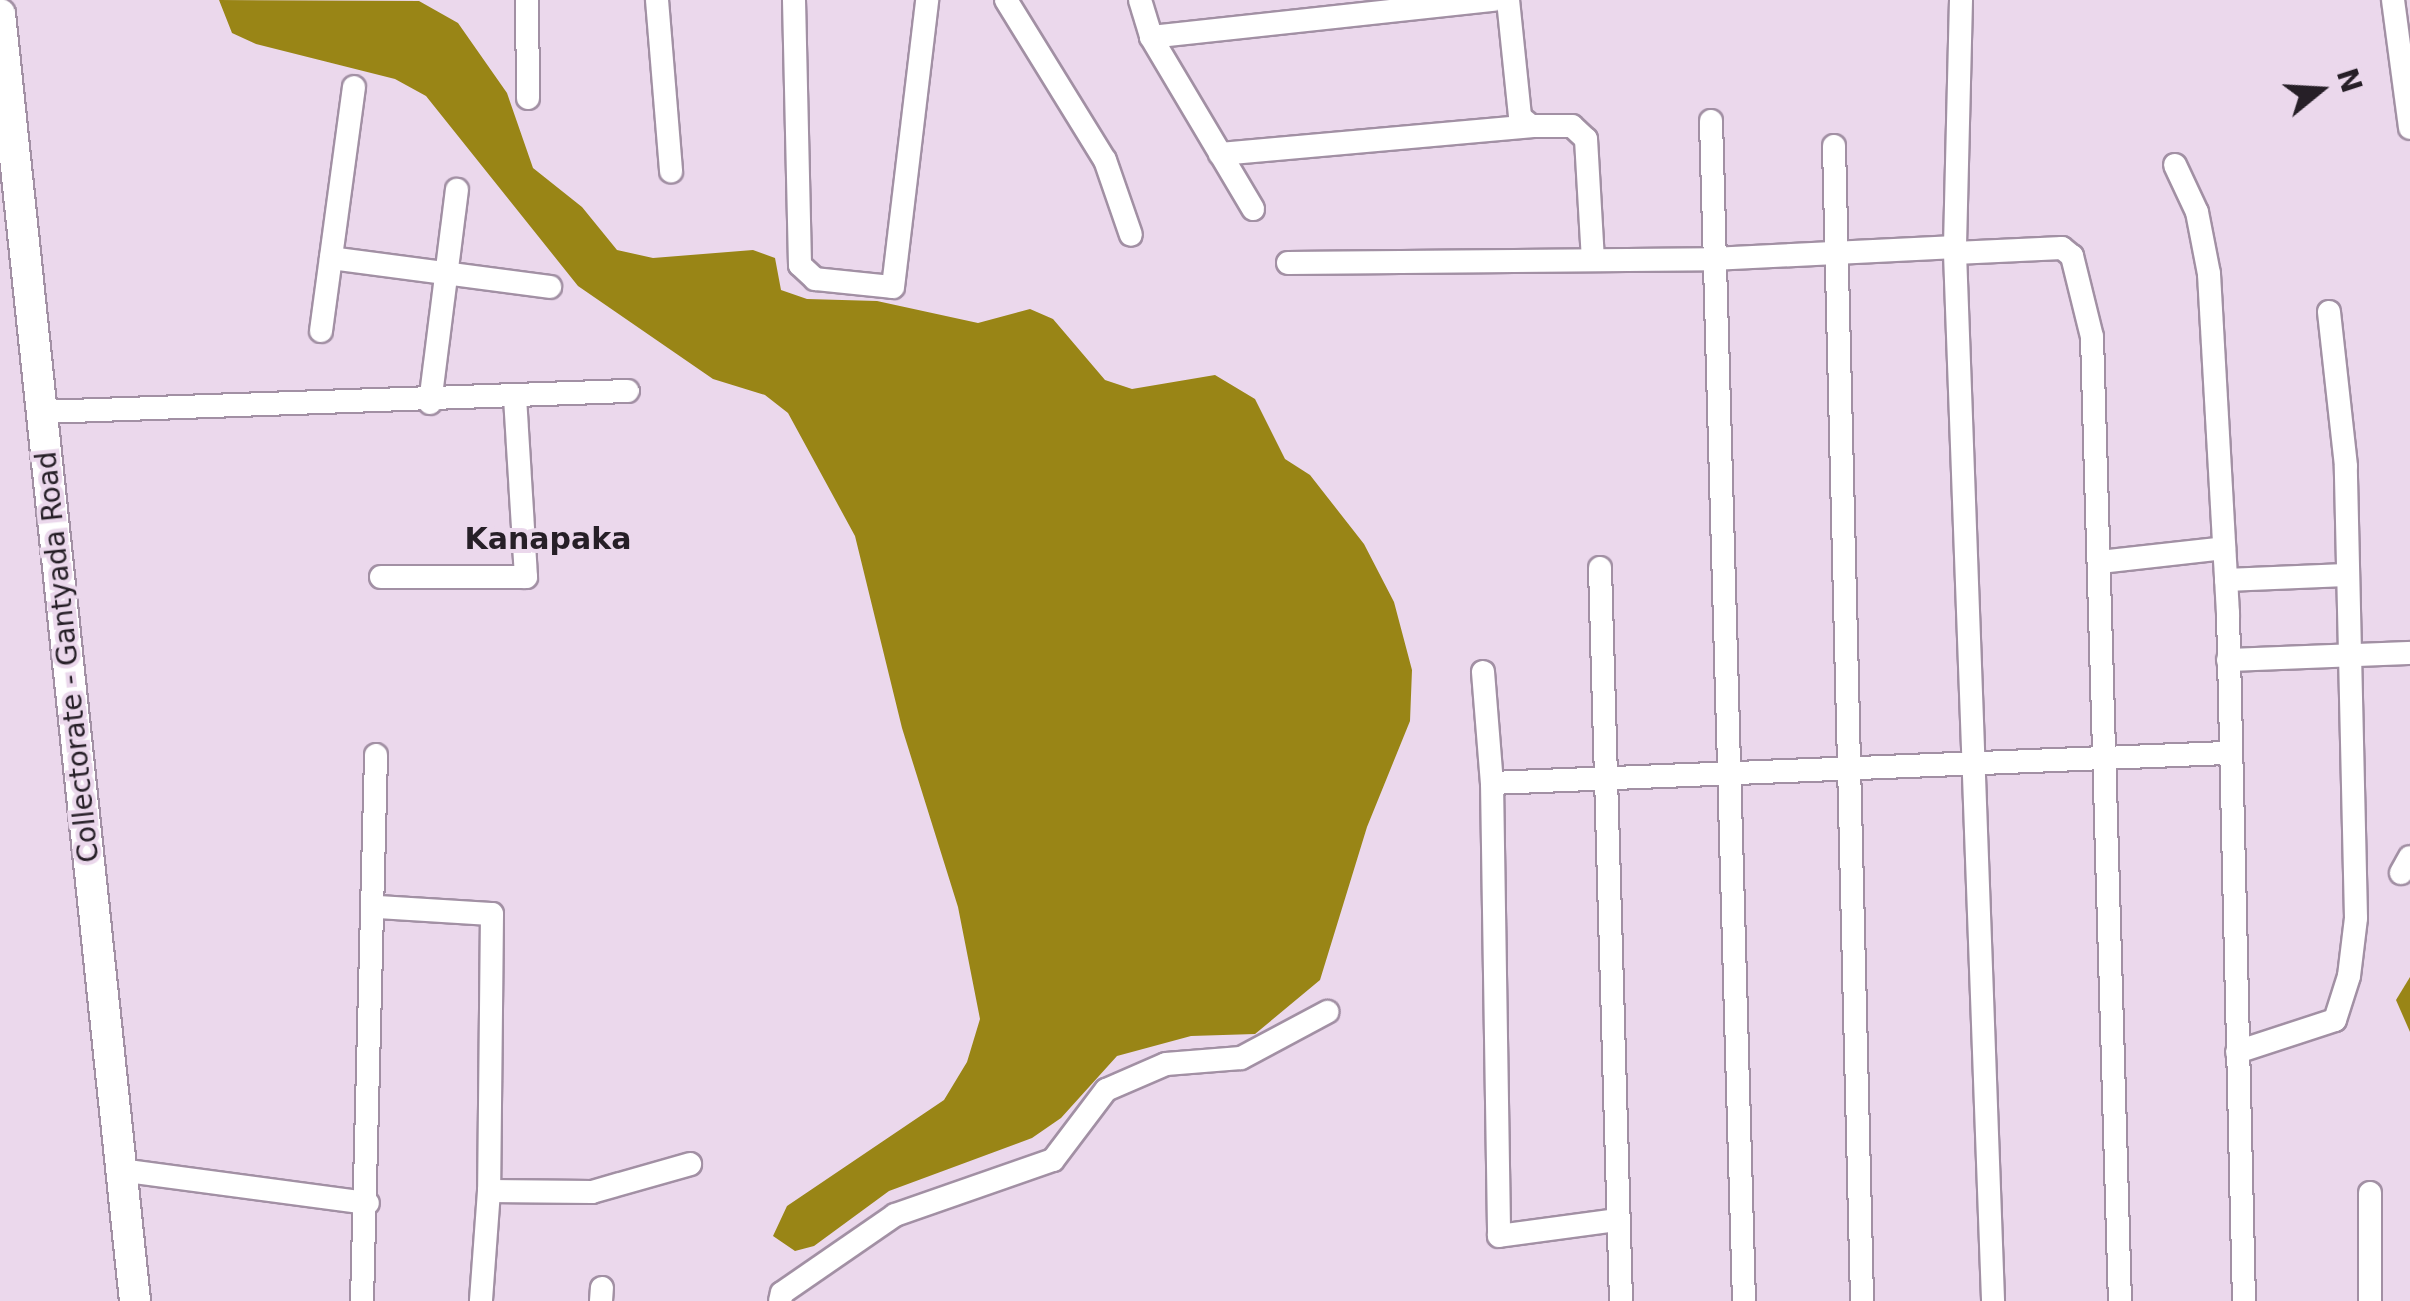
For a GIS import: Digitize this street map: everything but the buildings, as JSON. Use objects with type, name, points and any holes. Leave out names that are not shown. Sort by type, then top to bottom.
[{"type":"street","points":[[527,0],[528,98]]},
{"type":"street","points":[[657,0],[671,172]]},
{"type":"street","points":[[794,0],[800,265],[816,279],[894,286],[926,0]]},
{"type":"street","points":[[1006,0],[1105,160],[1132,235]]},
{"type":"street","points":[[1140,0],[1151,37],[1253,208]]},
{"type":"street","points":[[1151,37],[1494,0]]},
{"type":"street","points":[[1508,0],[1518,112],[1531,126]]},
{"type":"street","points":[[1961,0],[1956,250],[1993,1301]]},
{"type":"street","points":[[2392,0],[2410,128]]},
{"type":"street","name":"Collectorate - Gantyada Road","points":[[0,14],[134,1301]]},
{"type":"street","points":[[321,331],[354,87]]},
{"type":"street","points":[[1712,120],[1712,259],[1744,1301]]},
{"type":"street","points":[[1220,154],[1531,126],[1572,126],[1586,139],[1593,260]]},
{"type":"street","points":[[1834,146],[1862,1301]]},
{"type":"street","points":[[2175,165],[2197,212],[2209,274],[2226,580],[2227,753],[2244,1301]]},
{"type":"street","points":[[430,403],[457,190]]},
{"type":"street","points":[[1288,264],[1712,259],[1836,248],[1956,250],[2058,246],[2072,256],[2094,352],[2108,753],[2120,1301]]},
{"type":"street","points":[[331,258],[550,288]]},
{"type":"street","points":[[2237,1052],[2342,1012],[2356,918],[2347,655],[2346,466],[2329,312]]},
{"type":"street","points":[[42,412],[430,403],[628,391]]},
{"type":"street","points":[[381,576],[526,577],[515,398]]},
{"type":"street","points":[[2100,562],[2224,548]]},
{"type":"street","points":[[1600,568],[1621,1301]]},
{"type":"street","points":[[2226,580],[2346,575]]},
{"type":"street","points":[[2228,660],[2410,652]]},
{"type":"street","points":[[1483,672],[1492,783],[1499,1236],[1618,1220]]},
{"type":"street","points":[[1492,783],[1726,775],[1848,764],[1974,763],[2108,753],[2227,753]]},
{"type":"street","points":[[362,1301],[377,907],[376,754]]},
{"type":"street","points":[[377,907],[492,914],[489,1192],[480,1301]]},
{"type":"street","points":[[780,1301],[782,1292],[895,1215],[1053,1160],[1106,1090],[1166,1064],[1241,1058],[1327,1012]]},
{"type":"street","points":[[489,1192],[592,1192],[690,1164]]},
{"type":"street","points":[[120,1170],[368,1203]]},
{"type":"street","points":[[2370,1193],[2370,1301]]},
{"type":"shaded area","points":[[219,0],[419,1],[458,23],[507,93],[533,168],[582,207],[617,250],[653,258],[753,250],[775,258],[781,290],[807,299],[877,301],[978,323],[1030,309],[1053,319],[1105,380],[1132,389],[1215,375],[1255,399],[1285,459],[1310,475],[1364,544],[1394,602],[1412,670],[1410,721],[1367,827],[1320,980],[1255,1034],[1191,1036],[1117,1056],[1061,1118],[1032,1138],[889,1191],[814,1246],[795,1251],[773,1236],[787,1206],[944,1100],[967,1062],[980,1019],[958,907],[902,728],[855,536],[788,413],[765,395],[713,379],[578,286],[426,96],[395,79],[256,44],[232,33]]},
{"type":"shaded area","points":[[2410,977],[2410,1032],[2396,1000]]},
{"type":"district","name":"Kanapaka","points":[[548,539]]}]
